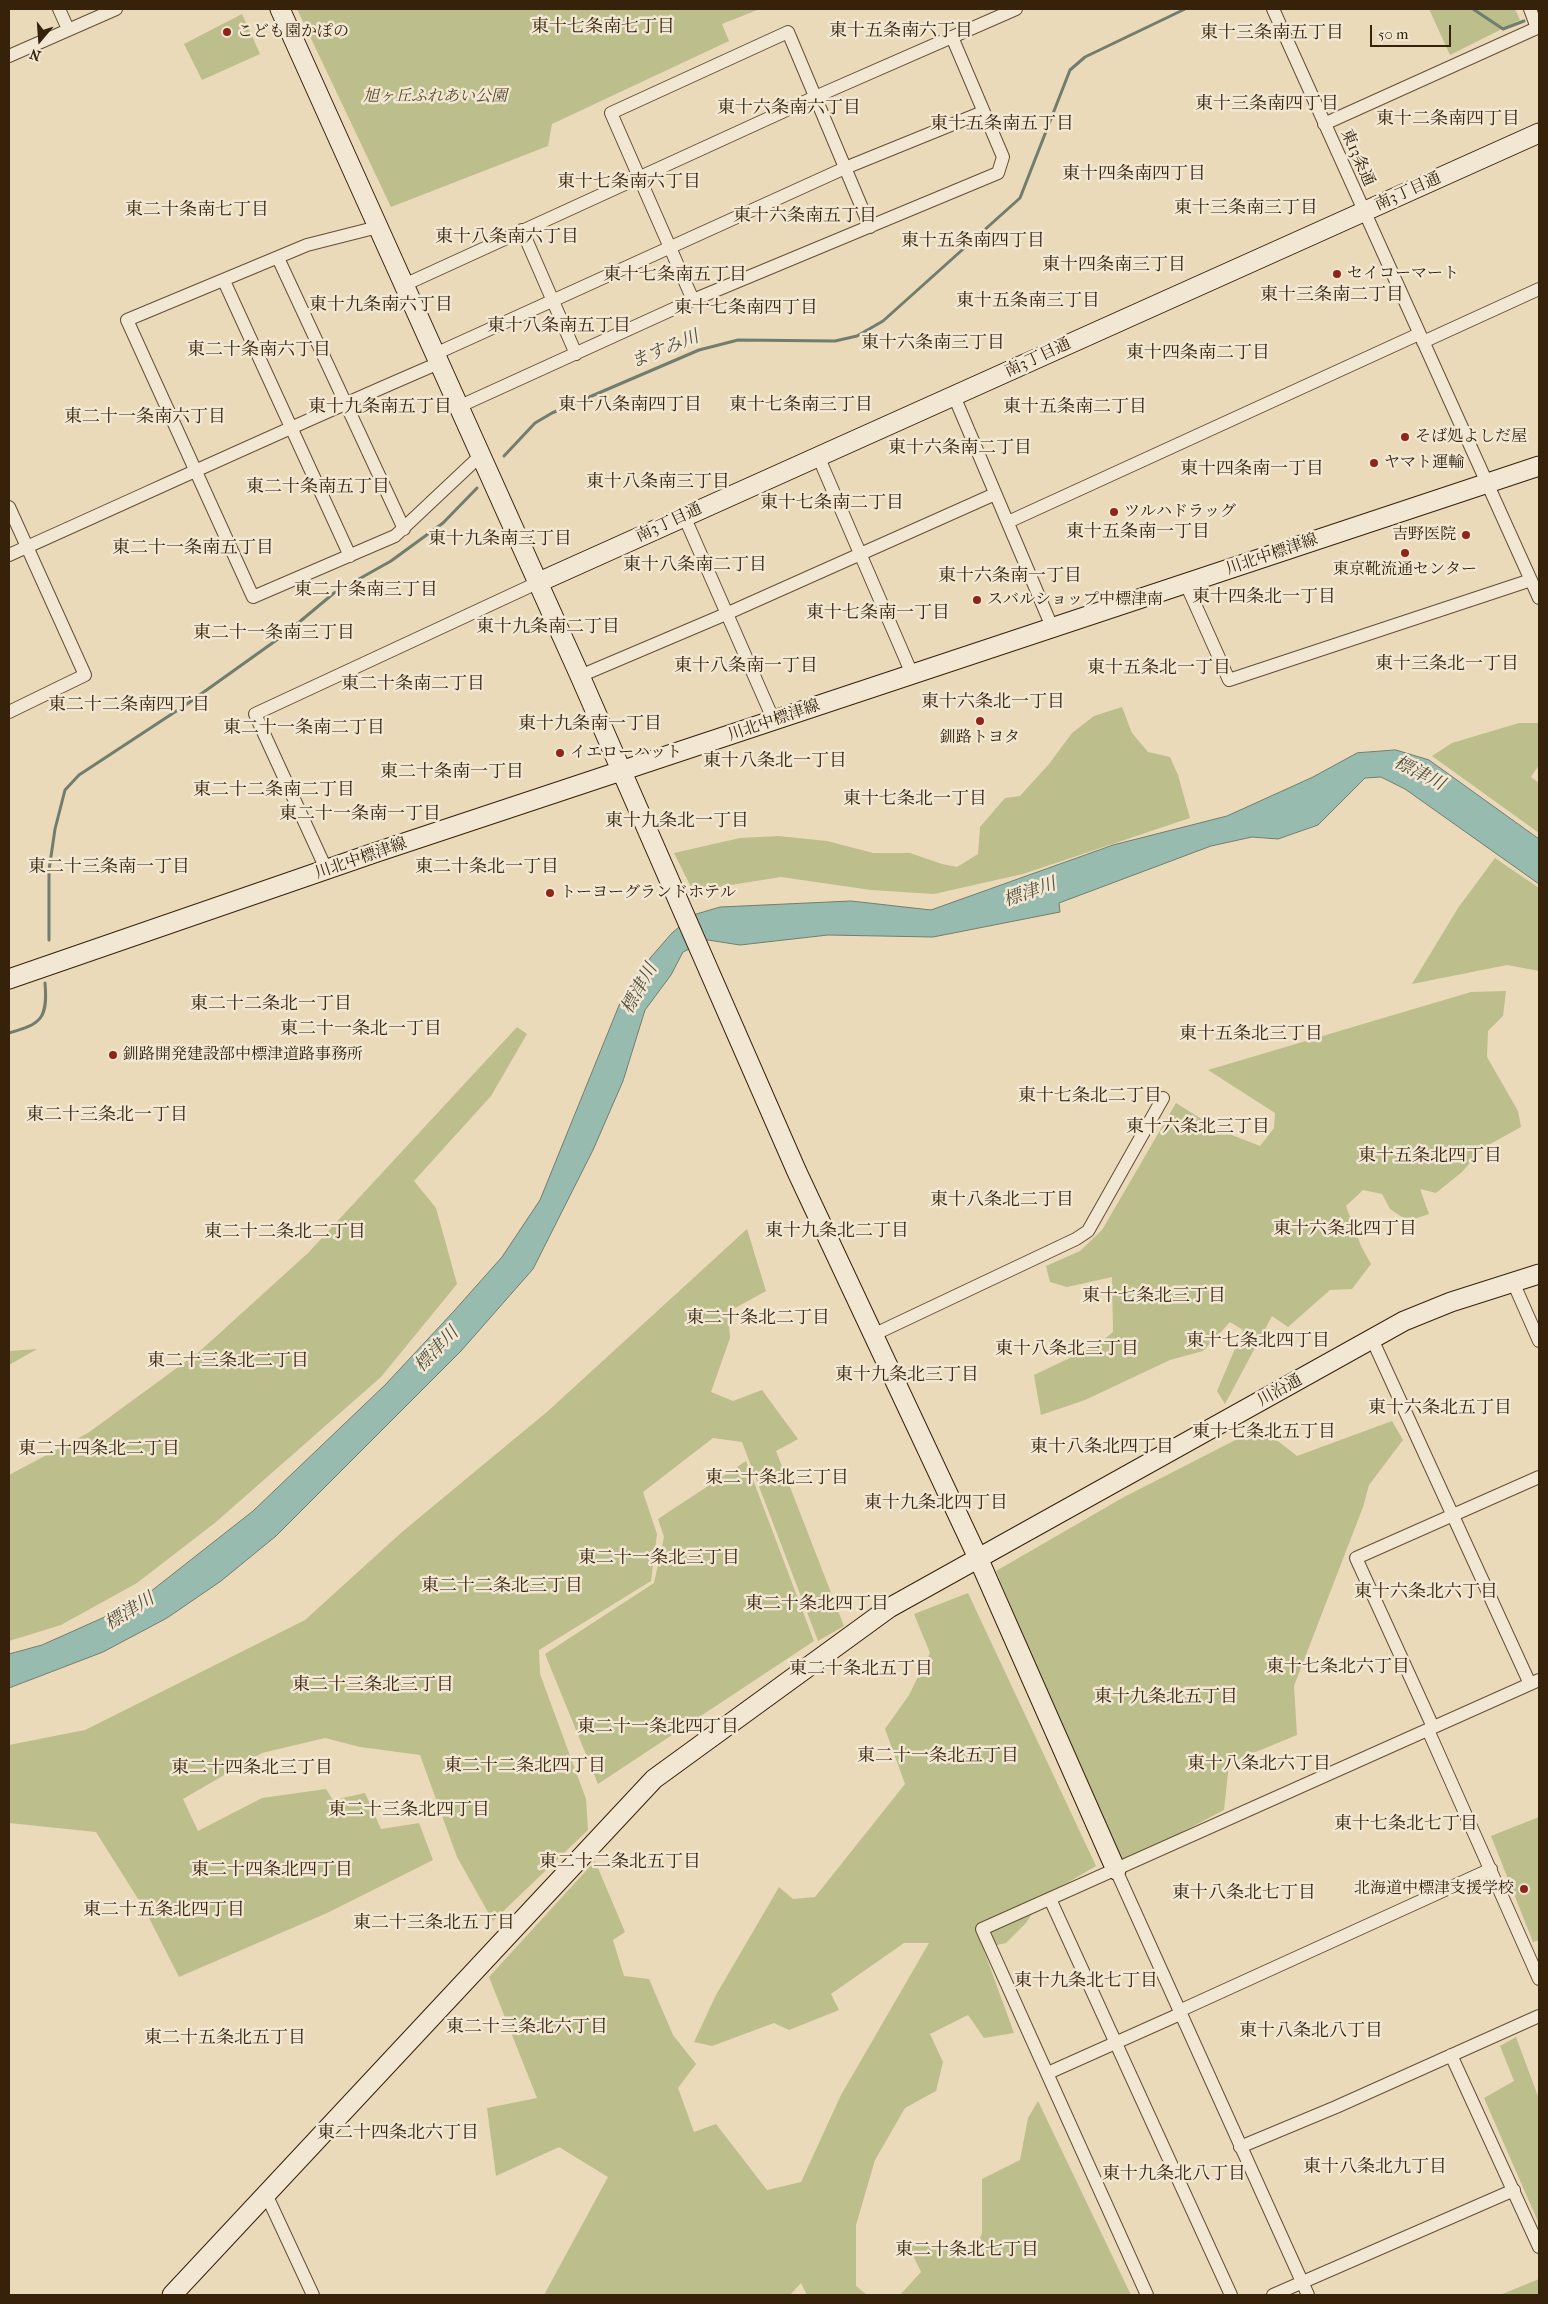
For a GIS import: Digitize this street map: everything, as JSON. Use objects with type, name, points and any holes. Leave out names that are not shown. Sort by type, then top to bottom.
[{"type":"street","points":[[59,9],[68,29]]},
{"type":"street","points":[[9,56],[116,9]]},
{"type":"street","points":[[280,9],[580,676],[797,1172],[875,1334],[979,1560],[1116,1870],[1308,2295]]},
{"type":"street","points":[[404,285],[815,97],[1016,9]]},
{"type":"street","name":"東13条通","points":[[1273,9],[1486,485],[1539,598]]},
{"type":"street","points":[[1324,124],[1538,27],[1530,9]]},
{"type":"street","points":[[693,300],[611,113],[788,32],[870,227]]},
{"type":"street","points":[[458,407],[693,300],[998,173],[1003,157],[952,37]]},
{"type":"street","points":[[9,555],[346,403],[553,301],[844,168],[983,112]]},
{"type":"street","name":"南3丁目通","points":[[537,583],[1539,133]]},
{"type":"street","points":[[378,227],[307,245],[127,320],[253,597],[395,536],[480,456]]},
{"type":"street","points":[[522,230],[576,354]]},
{"type":"street","points":[[278,258],[404,529]]},
{"type":"street","points":[[224,281],[350,556]]},
{"type":"street","points":[[1008,522],[1421,338],[1539,288]]},
{"type":"street","points":[[954,396],[1052,627]]},
{"type":"street","points":[[818,456],[862,553],[912,674]]},
{"type":"street","name":"川北中標津線","points":[[9,979],[621,771],[1186,584],[1368,521],[1486,485],[1539,466]]},
{"type":"street","points":[[580,676],[726,614],[995,494]]},
{"type":"street","points":[[9,507],[85,675],[9,712]]},
{"type":"street","points":[[684,516],[774,721]]},
{"type":"street","points":[[1186,584],[1229,680],[1531,580]]},
{"type":"street","points":[[327,871],[255,714],[537,583]]},
{"type":"street","points":[[875,1334],[1076,1239],[1088,1231],[1163,1098]]},
{"type":"street","name":"川沿通","points":[[172,2295],[654,1779],[889,1608],[979,1560],[1425,1311],[1539,1274]]},
{"type":"street","points":[[1513,1282],[1539,1341]]},
{"type":"street","points":[[1147,2295],[982,1929],[1535,1682],[1453,1515],[1372,1339]]},
{"type":"street","points":[[1539,1477],[1356,1558],[1539,1979]]},
{"type":"street","points":[[1048,2073],[1491,1869]]},
{"type":"street","points":[[1050,1899],[1231,2295]]},
{"type":"street","points":[[1240,2147],[1336,2107],[1539,2016]]},
{"type":"street","points":[[1451,2055],[1539,2248]]},
{"type":"street","points":[[1273,2295],[1514,2190]]},
{"type":"street","points":[[266,2194],[313,2295]]},
{"type":"green space","name":"旭ヶ丘ふれあい公園","points":[[297,9],[760,9],[722,24],[729,41],[552,124],[548,146],[391,207]]},
{"type":"green space","points":[[1429,9],[1515,9],[1520,20],[1450,55]]},
{"type":"green space","points":[[242,14],[260,54],[202,80],[184,44]]},
{"type":"green space","points":[[1122,707],[1132,733],[1148,752],[1170,757],[1178,775],[1190,818],[1023,874],[934,894],[871,890],[781,877],[693,891],[674,853],[740,838],[778,836],[827,841],[873,853],[910,853],[957,867],[978,854],[980,827],[1005,798],[1020,796],[1049,764],[1072,733],[1094,716]]},
{"type":"green space","points":[[1519,723],[1539,723],[1539,765],[1531,777],[1539,783],[1539,833],[1432,756],[1452,743]]},
{"type":"green space","points":[[1495,858],[1539,888],[1539,971],[1507,965],[1412,984],[1458,908]]},
{"type":"green space","points":[[1506,991],[1503,1016],[1488,1031],[1487,1057],[1518,1111],[1521,1127],[1483,1148],[1462,1172],[1436,1193],[1420,1189],[1429,1214],[1408,1221],[1390,1209],[1382,1194],[1363,1190],[1346,1206],[1361,1246],[1371,1264],[1352,1289],[1330,1290],[1288,1327],[1272,1316],[1225,1404],[1217,1391],[1243,1330],[1230,1322],[1203,1351],[1170,1360],[1085,1400],[1041,1415],[1034,1375],[1097,1345],[1113,1332],[1112,1277],[1067,1287],[1050,1282],[1046,1266],[1080,1251],[1102,1230],[1176,1103],[1219,1130],[1260,1146],[1274,1128],[1275,1113],[1208,1070],[1471,992]]},
{"type":"green space","points":[[517,1027],[527,1034],[491,1096],[414,1181],[436,1208],[457,1284],[381,1377],[216,1522],[137,1583],[61,1625],[9,1641],[9,1475],[88,1433],[200,1351],[308,1253]]},
{"type":"green space","points":[[747,1229],[766,1291],[728,1312],[730,1338],[711,1392],[733,1401],[762,1390],[798,1439],[776,1451],[844,1626],[818,1641],[742,1442],[713,1438],[643,1492],[657,1534],[651,1581],[539,1650],[540,1674],[586,1799],[588,1830],[493,1921],[457,1857],[420,1755],[360,1747],[325,1738],[262,1753],[183,1799],[198,1831],[262,1798],[326,1789],[333,1800],[365,1793],[381,1829],[419,1823],[433,1860],[327,1913],[179,1977],[145,1910],[96,1832],[9,1823],[9,1745],[85,1730],[305,1620],[402,1532],[548,1411]]},
{"type":"green space","points":[[37,1349],[9,1365],[9,1351]]},
{"type":"green space","points":[[1392,1421],[1403,1440],[1369,1485],[1363,1507],[1294,1686],[1297,1735],[1229,1763],[1224,1810],[1119,1865],[996,1571],[1124,1497],[1255,1430],[1269,1434],[1297,1456]]},
{"type":"green space","points":[[746,1461],[814,1641],[598,1784],[545,1654],[654,1583],[664,1537],[658,1519]]},
{"type":"green space","points":[[968,1593],[1096,1866],[1043,1897],[1026,1923],[1006,1943],[983,1948],[1014,2033],[984,2038],[968,2015],[930,2034],[943,2062],[936,2091],[905,2108],[875,2160],[856,2225],[856,2286],[867,2295],[807,2295],[801,2283],[790,2295],[544,2295],[608,2177],[559,2147],[496,2176],[487,2108],[537,2098],[489,1977],[595,1861],[625,1932],[613,1940],[624,1976],[649,1979],[673,2035],[696,2064],[678,2088],[694,2132],[716,2124],[767,2190],[801,2182],[841,2095],[929,1943],[904,1943],[831,1994],[839,2010],[789,2030],[774,2023],[712,2046],[694,2042],[716,1995],[779,1887],[793,1899],[815,1897],[905,1784],[885,1729],[909,1695],[930,1653],[914,1614]]},
{"type":"green space","name":"北海道中標津支援学校","points":[[1539,1817],[1539,1940],[1533,1942],[1491,1836]]},
{"type":"green space","points":[[1516,2037],[1539,2099],[1539,2224],[1484,2098],[1514,2081],[1500,2046]]},
{"type":"green space","points":[[1038,2101],[1131,2295],[900,2295],[921,2272],[906,2241],[936,2244],[972,2259],[982,2233],[982,2179],[1020,2160],[1028,2118]]},
{"type":"green space","points":[[1539,2279],[1539,2295],[1500,2295]]},
{"type":"water","name":"標津川","points":[[1396,750],[1429,760],[1539,839],[1539,884],[1405,789],[1381,777],[1365,778],[1318,825],[1278,839],[1252,837],[1211,846],[1059,903],[1060,912],[933,937],[828,935],[740,945],[708,940],[683,952],[671,975],[645,1010],[623,1081],[593,1150],[533,1269],[461,1351],[276,1536],[221,1581],[167,1618],[103,1652],[9,1688],[9,1654],[42,1645],[136,1603],[253,1511],[385,1385],[502,1257],[540,1200],[620,1003],[651,957],[672,933],[693,915],[720,907],[851,901],[931,910],[1113,845],[1227,816],[1313,777],[1357,753]]},
{"type":"waterway","name":"ますみ川","points":[[504,456],[535,423],[552,413],[699,350],[738,340],[835,341],[857,336],[883,321],[1020,198],[1070,70],[1085,57],[1185,9]]},
{"type":"waterway","points":[[1473,9],[1503,29],[1524,21]]},
{"type":"waterway","name":"ますみ川","points":[[49,940],[49,870],[55,829],[65,790],[79,775],[187,704],[285,634],[334,593],[391,561],[443,523],[477,488]]},
{"type":"waterway","name":"ますみ川","points":[[9,1033],[29,1026],[40,1018],[45,1005],[45,983]]},
{"type":"place","name":"こども園かぽの","points":[[227,32]]},
{"type":"place","name":"セイコーマート","points":[[1337,274]]},
{"type":"place","name":"そば処よしだ屋","points":[[1405,437]]},
{"type":"place","name":"ヤマト運輸","points":[[1374,463]]},
{"type":"place","name":"ツルハドラッグ","points":[[1114,512]]},
{"type":"place","name":"吉野医院","points":[[1466,535]]},
{"type":"place","name":"東京靴流通センター","points":[[1405,553]]},
{"type":"place","name":"スバルショップ中標津南","points":[[977,600]]},
{"type":"place","name":"釧路トヨタ","points":[[980,721]]},
{"type":"place","name":"イエローハット","points":[[560,753]]},
{"type":"place","name":"トーヨーグランドホテル","points":[[550,893]]},
{"type":"place","name":"釧路開発建設部中標津道路事務所","points":[[113,1055]]},
{"type":"place","name":"北海道中標津支援学校","points":[[1524,1889]]},
{"type":"district","name":"東十七条南七丁目","points":[[603,28]]},
{"type":"district","name":"東十五条南六丁目","points":[[901,32]]},
{"type":"district","name":"東十三条南五丁目","points":[[1272,34]]},
{"type":"district","name":"東十三条南四丁目","points":[[1267,105]]},
{"type":"district","name":"東十六条南六丁目","points":[[789,109]]},
{"type":"district","name":"東十二条南四丁目","points":[[1448,120]]},
{"type":"district","name":"東十五条南五丁目","points":[[1002,125]]},
{"type":"district","name":"東十四条南四丁目","points":[[1134,175]]},
{"type":"district","name":"東十七条南六丁目","points":[[629,183]]},
{"type":"district","name":"東十三条南三丁目","points":[[1246,209]]},
{"type":"district","name":"東二十条南七丁目","points":[[197,211]]},
{"type":"district","name":"東十六条南五丁目","points":[[805,217]]},
{"type":"district","name":"東十八条南六丁目","points":[[507,238]]},
{"type":"district","name":"東十五条南四丁目","points":[[973,242]]},
{"type":"district","name":"東十四条南三丁目","points":[[1114,266]]},
{"type":"district","name":"東十七条南五丁目","points":[[675,276]]},
{"type":"district","name":"東十三条南二丁目","points":[[1332,296]]},
{"type":"district","name":"東十五条南三丁目","points":[[1028,302]]},
{"type":"district","name":"東十九条南六丁目","points":[[381,306]]},
{"type":"district","name":"東十七条南四丁目","points":[[746,309]]},
{"type":"district","name":"東十八条南五丁目","points":[[559,327]]},
{"type":"district","name":"東十六条南三丁目","points":[[933,344]]},
{"type":"district","name":"東二十条南六丁目","points":[[259,351]]},
{"type":"district","name":"東十四条南二丁目","points":[[1198,354]]},
{"type":"district","name":"東十八条南四丁目","points":[[630,406]]},
{"type":"district","name":"東十七条南三丁目","points":[[801,406]]},
{"type":"district","name":"東十九条南五丁目","points":[[380,408]]},
{"type":"district","name":"東十五条南二丁目","points":[[1075,408]]},
{"type":"district","name":"東二十一条南六丁目","points":[[145,418]]},
{"type":"district","name":"東十六条南二丁目","points":[[960,449]]},
{"type":"district","name":"東十四条南一丁目","points":[[1252,470]]},
{"type":"district","name":"東十八条南三丁目","points":[[658,483]]},
{"type":"district","name":"東二十条南五丁目","points":[[318,488]]},
{"type":"district","name":"東十七条南二丁目","points":[[832,504]]},
{"type":"district","name":"東十五条南一丁目","points":[[1138,533]]},
{"type":"district","name":"東十九条南三丁目","points":[[500,540]]},
{"type":"district","name":"東二十一条南五丁目","points":[[193,549]]},
{"type":"district","name":"東十八条南二丁目","points":[[695,566]]},
{"type":"district","name":"東十六条南一丁目","points":[[1010,577]]},
{"type":"district","name":"東二十条南三丁目","points":[[366,591]]},
{"type":"district","name":"東十四条北一丁目","points":[[1264,598]]},
{"type":"district","name":"東十七条南一丁目","points":[[878,614]]},
{"type":"district","name":"東十九条南二丁目","points":[[548,628]]},
{"type":"district","name":"東二十一条南三丁目","points":[[274,634]]},
{"type":"district","name":"東十三条北一丁目","points":[[1447,665]]},
{"type":"district","name":"東十八条南一丁目","points":[[746,667]]},
{"type":"district","name":"東十五条北一丁目","points":[[1159,669]]},
{"type":"district","name":"東二十条南二丁目","points":[[413,685]]},
{"type":"district","name":"東十六条北一丁目","points":[[993,703]]},
{"type":"district","name":"東二十二条南四丁目","points":[[129,706]]},
{"type":"district","name":"東十九条南一丁目","points":[[590,725]]},
{"type":"district","name":"東二十一条南二丁目","points":[[304,729]]},
{"type":"district","name":"東十八条北一丁目","points":[[775,762]]},
{"type":"district","name":"東二十条南一丁目","points":[[452,773]]},
{"type":"district","name":"東二十二条南二丁目","points":[[274,791]]},
{"type":"district","name":"東十七条北一丁目","points":[[915,800]]},
{"type":"district","name":"東二十一条南一丁目","points":[[360,815]]},
{"type":"district","name":"東十九条北一丁目","points":[[677,822]]},
{"type":"district","name":"東二十三条南一丁目","points":[[109,868]]},
{"type":"district","name":"東二十条北一丁目","points":[[487,868]]},
{"type":"district","name":"東二十二条北一丁目","points":[[271,1005]]},
{"type":"district","name":"東二十一条北一丁目","points":[[361,1030]]},
{"type":"district","name":"東十五条北三丁目","points":[[1251,1035]]},
{"type":"district","name":"東十七条北二丁目","points":[[1090,1097]]},
{"type":"district","name":"東二十三条北一丁目","points":[[107,1116]]},
{"type":"district","name":"東十六条北三丁目","points":[[1198,1128]]},
{"type":"district","name":"東十五条北四丁目","points":[[1430,1157]]},
{"type":"district","name":"東十八条北二丁目","points":[[1002,1201]]},
{"type":"district","name":"東十六条北四丁目","points":[[1345,1230]]},
{"type":"district","name":"東十九条北二丁目","points":[[837,1232]]},
{"type":"district","name":"東二十二条北二丁目","points":[[285,1233]]},
{"type":"district","name":"東十七条北三丁目","points":[[1154,1297]]},
{"type":"district","name":"東二十条北二丁目","points":[[758,1319]]},
{"type":"district","name":"東十七条北四丁目","points":[[1258,1342]]},
{"type":"district","name":"東十八条北三丁目","points":[[1067,1350]]},
{"type":"district","name":"東二十三条北二丁目","points":[[228,1362]]},
{"type":"district","name":"東十九条北三丁目","points":[[907,1376]]},
{"type":"district","name":"東十六条北五丁目","points":[[1440,1409]]},
{"type":"district","name":"東十七条北五丁目","points":[[1264,1433]]},
{"type":"district","name":"東十八条北四丁目","points":[[1102,1448]]},
{"type":"district","name":"東二十四条北二丁目","points":[[99,1450]]},
{"type":"district","name":"東二十条北三丁目","points":[[777,1479]]},
{"type":"district","name":"東十九条北四丁目","points":[[936,1504]]},
{"type":"district","name":"東二十一条北三丁目","points":[[659,1559]]},
{"type":"district","name":"東二十二条北三丁目","points":[[502,1587]]},
{"type":"district","name":"東十六条北六丁目","points":[[1426,1593]]},
{"type":"district","name":"東二十条北四丁目","points":[[817,1605]]},
{"type":"district","name":"東十七条北六丁目","points":[[1338,1668]]},
{"type":"district","name":"東二十条北五丁目","points":[[861,1670]]},
{"type":"district","name":"東二十三条北三丁目","points":[[373,1686]]},
{"type":"district","name":"東十九条北五丁目","points":[[1166,1698]]},
{"type":"district","name":"東二十一条北四丁目","points":[[658,1728]]},
{"type":"district","name":"東二十一条北五丁目","points":[[938,1757]]},
{"type":"district","name":"東十八条北六丁目","points":[[1259,1765]]},
{"type":"district","name":"東二十二条北四丁目","points":[[525,1767]]},
{"type":"district","name":"東二十四条北三丁目","points":[[252,1769]]},
{"type":"district","name":"東二十三条北四丁目","points":[[409,1811]]},
{"type":"district","name":"東十七条北七丁目","points":[[1406,1825]]},
{"type":"district","name":"東二十二条北五丁目","points":[[620,1863]]},
{"type":"district","name":"東二十四条北四丁目","points":[[272,1871]]},
{"type":"district","name":"東十八条北七丁目","points":[[1244,1894]]},
{"type":"district","name":"東二十五条北四丁目","points":[[164,1911]]},
{"type":"district","name":"東二十三条北五丁目","points":[[434,1924]]},
{"type":"district","name":"東十九条北七丁目","points":[[1086,1982]]},
{"type":"district","name":"東二十三条北六丁目","points":[[527,2028]]},
{"type":"district","name":"東十八条北八丁目","points":[[1311,2032]]},
{"type":"district","name":"東二十五条北五丁目","points":[[225,2039]]},
{"type":"district","name":"東二十四条北六丁目","points":[[398,2134]]},
{"type":"district","name":"東十八条北九丁目","points":[[1375,2168]]},
{"type":"district","name":"東十九条北八丁目","points":[[1174,2175]]},
{"type":"district","name":"東二十条北七丁目","points":[[967,2251]]}]
